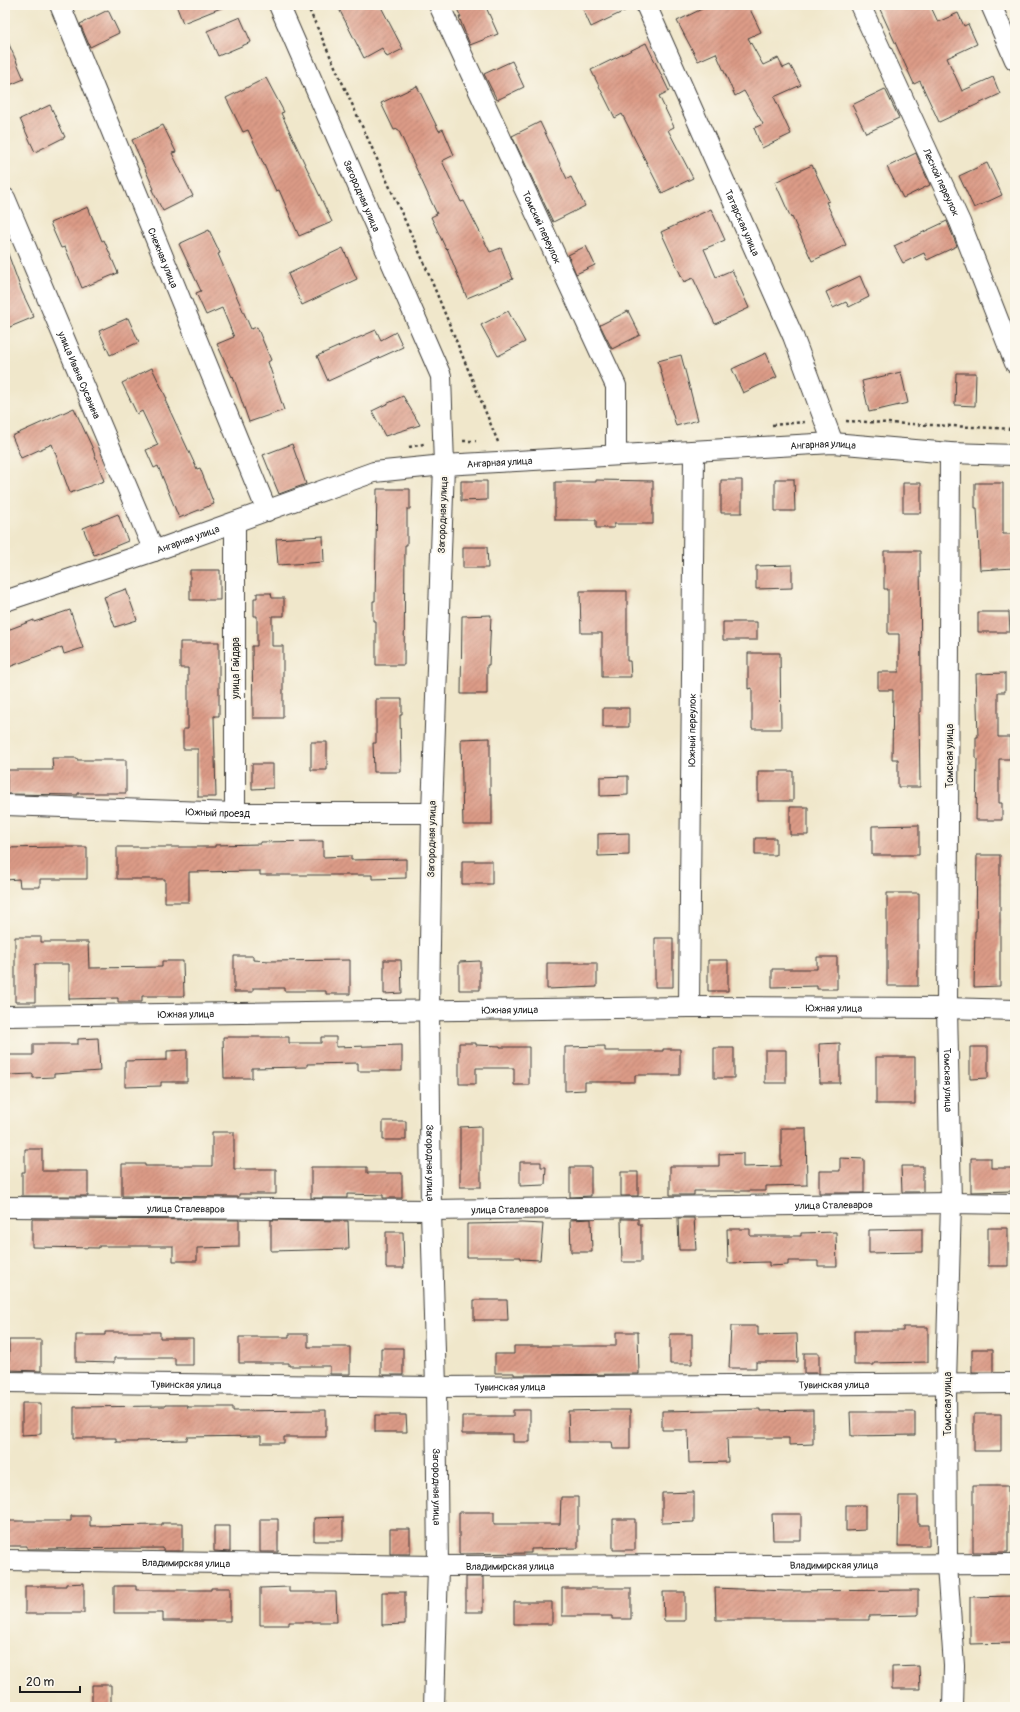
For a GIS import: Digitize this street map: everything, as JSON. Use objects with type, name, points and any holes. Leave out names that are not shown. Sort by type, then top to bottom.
[{"type":"street","name":"Снежная улица","points":[[60,5],[267,511]]},
{"type":"street","name":"Загородная улица","points":[[279,5],[441,376],[444,466],[432,813],[429,1010],[431,1210],[436,1387],[438,1566],[434,1707]]},
{"type":"street","name":"Томский переулок","points":[[439,5],[616,386],[616,455]]},
{"type":"street","name":"Татарская улица","points":[[646,5],[793,336],[833,443]]},
{"type":"street","name":"Лесной переулок","points":[[860,5],[960,222],[1015,362]]},
{"type":"street","points":[[991,5],[1015,60]]},
{"type":"street","name":"улица Ивана Сусанина","points":[[5,198],[154,551]]},
{"type":"street","name":"Ангарная улица","points":[[5,601],[236,523],[374,472],[616,455],[694,452],[833,443],[950,453],[1015,455]]},
{"type":"street","name":"Южный переулок","points":[[689,1007],[694,452]]},
{"type":"street","name":"Томская улица","points":[[950,453],[947,1008],[951,1203],[946,1383],[947,1565],[954,1666],[953,1707]]},
{"type":"street","name":"улица Гайдара","points":[[235,813],[236,523]]},
{"type":"street","name":"Южный проезд","points":[[5,805],[235,813],[432,813]]},
{"type":"street","name":"Южная улица","points":[[5,1016],[689,1007],[947,1008],[1015,1010]]},
{"type":"street","name":"улица Сталеваров","points":[[5,1207],[431,1210],[951,1203],[1015,1204]]},
{"type":"street","name":"Тувинская улица","points":[[5,1382],[436,1387],[1015,1383]]},
{"type":"street","name":"Владимирская улица","points":[[5,1560],[438,1566],[1015,1564]]},
{"type":"path","points":[[307,5],[422,258],[498,442]]},
{"type":"building","points":[[176,5],[226,5],[226,6],[183,23]]},
{"type":"building","points":[[337,5],[380,5],[403,49],[387,57],[382,48],[364,58]]},
{"type":"building","points":[[455,5],[485,5],[498,34],[470,45],[459,17],[461,17]]},
{"type":"building","points":[[581,5],[635,5],[635,6],[591,27]]},
{"type":"building","points":[[710,5],[748,5],[761,32],[748,38],[763,65],[778,58],[783,68],[790,65],[801,85],[774,97],[791,134],[762,148],[754,128],[763,124],[744,91],[735,96],[716,53],[698,61],[677,21]]},
{"type":"building","points":[[878,5],[930,5],[938,22],[958,13],[964,26],[968,24],[977,44],[947,58],[962,91],[993,77],[1000,94],[939,122],[920,81],[914,84]]},
{"type":"building","points":[[108,10],[119,33],[90,47],[80,24]]},
{"type":"building","points":[[240,17],[251,42],[218,56],[207,31]]},
{"type":"building","points":[[5,35],[24,79],[5,87]]},
{"type":"building","points":[[646,43],[669,91],[659,96],[674,127],[668,130],[693,178],[662,193],[622,114],[615,118],[591,70]]},
{"type":"building","points":[[512,61],[524,87],[497,100],[484,74]]},
{"type":"building","points":[[266,78],[284,112],[281,113],[332,222],[299,236],[279,190],[276,191],[248,130],[243,132],[226,98]]},
{"type":"building","points":[[417,86],[439,131],[443,129],[454,155],[442,161],[461,202],[464,201],[490,252],[501,248],[513,279],[467,298],[447,248],[446,249],[431,217],[437,214],[398,129],[394,130],[381,103]]},
{"type":"building","points":[[885,89],[899,118],[866,133],[852,105]]},
{"type":"building","points":[[50,105],[65,137],[35,152],[20,119]]},
{"type":"building","points":[[540,122],[567,179],[571,177],[585,206],[553,222],[512,136]]},
{"type":"building","points":[[163,125],[176,152],[172,153],[193,196],[163,211],[152,190],[154,189],[132,140]]},
{"type":"building","points":[[916,153],[930,185],[903,198],[887,167]]},
{"type":"building","points":[[987,163],[1002,195],[974,208],[959,176]]},
{"type":"building","points":[[812,165],[829,201],[826,202],[846,245],[812,261],[775,182]]},
{"type":"building","points":[[88,207],[102,241],[104,240],[118,273],[82,288],[65,247],[61,248],[50,223]]},
{"type":"building","points":[[711,209],[725,240],[704,249],[716,277],[732,270],[749,308],[715,324],[693,278],[684,282],[661,232]]},
{"type":"building","points":[[947,221],[957,246],[927,260],[924,253],[903,263],[894,246]]},
{"type":"building","points":[[209,230],[251,329],[257,327],[271,360],[268,362],[284,410],[249,422],[233,376],[232,377],[217,344],[234,337],[222,308],[206,315],[196,293],[201,291],[179,244]]},
{"type":"building","points":[[586,246],[595,265],[576,274],[568,255]]},
{"type":"building","points":[[343,248],[357,279],[302,305],[288,274]]},
{"type":"building","points":[[5,251],[7,251],[22,292],[34,317],[5,329]]},
{"type":"building","points":[[860,276],[869,297],[849,307],[846,302],[833,308],[826,292]]},
{"type":"building","points":[[508,311],[525,342],[498,356],[481,325]]},
{"type":"building","points":[[628,311],[640,335],[612,349],[600,325]]},
{"type":"building","points":[[128,318],[139,342],[110,355],[99,331]]},
{"type":"building","points":[[376,330],[381,340],[396,332],[403,347],[328,381],[317,356]]},
{"type":"building","points":[[766,353],[777,377],[743,393],[732,369]]},
{"type":"building","points":[[681,355],[698,420],[676,426],[658,361]]},
{"type":"building","points":[[152,368],[197,469],[200,468],[214,504],[179,518],[158,466],[154,468],[146,450],[158,445],[142,411],[137,414],[122,383]]},
{"type":"building","points":[[901,372],[908,403],[869,412],[862,381]]},
{"type":"building","points":[[956,373],[976,373],[975,406],[955,405]]},
{"type":"building","points":[[403,396],[420,425],[385,436],[372,411]]},
{"type":"building","points":[[74,408],[92,447],[104,481],[70,493],[52,444],[21,458],[12,436]]},
{"type":"building","points":[[292,444],[306,484],[279,494],[263,455]]},
{"type":"building","points":[[775,479],[794,479],[795,511],[775,511]]},
{"type":"building","points":[[596,480],[653,481],[653,524],[614,524],[614,528],[596,528],[596,520],[555,520],[555,482],[596,482]]},
{"type":"building","points":[[721,480],[742,480],[742,513],[721,513]]},
{"type":"building","points":[[461,481],[487,481],[487,500],[461,501]]},
{"type":"building","points":[[903,483],[921,483],[921,513],[903,513]]},
{"type":"building","points":[[975,483],[1003,483],[1003,534],[1012,534],[1014,568],[980,570],[977,508],[975,508]]},
{"type":"building","points":[[377,489],[410,489],[410,509],[407,509],[407,545],[405,545],[404,665],[376,665],[376,621],[373,621],[373,601],[375,601]]},
{"type":"building","points":[[118,514],[128,541],[94,555],[83,528]]},
{"type":"building","points":[[323,536],[324,562],[278,565],[276,539]]},
{"type":"building","points":[[463,547],[487,547],[488,568],[463,568]]},
{"type":"building","points":[[884,551],[920,551],[920,787],[898,787],[898,759],[892,759],[893,690],[878,690],[878,672],[899,672],[899,634],[888,634],[888,589],[884,589]]},
{"type":"building","points":[[792,565],[792,588],[756,589],[756,566]]},
{"type":"building","points":[[190,570],[220,570],[220,600],[190,600]]},
{"type":"building","points":[[126,589],[137,620],[115,627],[104,597]]},
{"type":"building","points":[[580,591],[627,591],[627,661],[630,661],[631,677],[602,677],[602,633],[581,633]]},
{"type":"building","points":[[257,593],[271,593],[272,598],[284,598],[284,616],[272,616],[272,646],[283,646],[283,718],[253,718],[252,646],[257,646],[257,616],[254,616],[254,598],[257,598]]},
{"type":"building","points":[[70,610],[83,648],[64,654],[62,647],[9,667],[5,658],[5,631],[34,620],[34,622]]},
{"type":"building","points":[[978,612],[1009,612],[1010,632],[978,632]]},
{"type":"building","points":[[491,615],[489,665],[487,665],[487,694],[461,694],[462,616]]},
{"type":"building","points":[[723,622],[757,622],[757,640],[723,640]]},
{"type":"building","points":[[180,642],[219,642],[219,716],[214,716],[216,797],[198,797],[198,749],[183,749],[183,729],[188,729],[188,668],[180,668]]},
{"type":"building","points":[[748,653],[780,653],[781,729],[752,729],[752,688],[748,689]]},
{"type":"building","points":[[1005,673],[1005,692],[998,692],[998,737],[1010,737],[1010,759],[999,759],[999,803],[1002,803],[1002,820],[976,820],[976,737],[978,737],[976,674]]},
{"type":"building","points":[[376,699],[402,699],[402,715],[400,715],[401,772],[374,772],[373,743],[376,743]]},
{"type":"building","points":[[603,708],[629,708],[629,727],[603,727]]},
{"type":"building","points":[[490,738],[490,794],[492,794],[492,825],[463,825],[461,739]]},
{"type":"building","points":[[311,742],[327,742],[327,770],[311,770]]},
{"type":"building","points":[[52,758],[77,758],[77,760],[126,760],[126,793],[78,793],[78,795],[7,794],[7,770],[53,770]]},
{"type":"building","points":[[252,764],[273,764],[273,788],[252,789]]},
{"type":"building","points":[[758,771],[793,771],[793,801],[758,801]]},
{"type":"building","points":[[628,776],[628,795],[600,796],[600,777]]},
{"type":"building","points":[[790,807],[808,807],[808,835],[790,835]]},
{"type":"building","points":[[919,825],[919,855],[872,855],[872,826]]},
{"type":"building","points":[[629,833],[629,855],[598,856],[598,834]]},
{"type":"building","points":[[755,838],[776,838],[776,855],[755,855]]},
{"type":"building","points":[[323,841],[323,857],[351,856],[351,860],[406,859],[406,878],[372,879],[372,875],[260,875],[260,871],[189,872],[189,902],[165,902],[165,879],[117,879],[117,847],[215,847],[215,845],[260,844],[260,842]]},
{"type":"building","points":[[87,847],[87,879],[40,879],[40,887],[20,887],[19,879],[5,880],[5,848]]},
{"type":"building","points":[[977,855],[1000,855],[1000,986],[974,987]]},
{"type":"building","points":[[462,861],[492,861],[492,884],[462,884]]},
{"type":"building","points":[[887,893],[919,893],[918,986],[887,986]]},
{"type":"building","points":[[15,937],[41,937],[41,942],[88,942],[89,968],[162,967],[162,961],[183,961],[184,996],[142,996],[142,1002],[118,1002],[118,998],[69,999],[69,964],[35,964],[35,1002],[15,1002]]},
{"type":"building","points":[[655,938],[673,938],[673,987],[655,987]]},
{"type":"building","points":[[234,956],[253,956],[253,960],[270,961],[350,960],[350,994],[326,994],[326,991],[284,991],[284,988],[253,988],[253,992],[234,992]]},
{"type":"building","points":[[817,957],[837,957],[837,989],[817,989],[817,986],[772,987],[772,969],[817,969]]},
{"type":"building","points":[[384,960],[401,960],[402,993],[384,994]]},
{"type":"building","points":[[708,960],[728,960],[728,991],[708,991]]},
{"type":"building","points":[[480,961],[480,990],[459,990],[459,962]]},
{"type":"building","points":[[547,963],[597,963],[597,987],[547,989]]},
{"type":"building","points":[[223,1037],[289,1037],[289,1043],[321,1043],[321,1037],[336,1037],[336,1047],[402,1045],[402,1071],[358,1071],[358,1063],[307,1064],[307,1067],[252,1068],[252,1078],[224,1078]]},
{"type":"building","points":[[98,1038],[100,1071],[54,1074],[54,1077],[33,1078],[33,1074],[9,1075],[9,1055],[33,1055],[33,1044],[78,1044],[78,1039]]},
{"type":"building","points":[[459,1043],[476,1043],[476,1045],[500,1047],[529,1047],[529,1085],[514,1085],[514,1068],[476,1068],[476,1084],[459,1084]]},
{"type":"building","points":[[840,1043],[840,1083],[820,1083],[819,1044]]},
{"type":"building","points":[[605,1046],[605,1051],[663,1051],[663,1049],[680,1049],[680,1075],[635,1075],[635,1082],[585,1082],[585,1090],[565,1091],[565,1047]]},
{"type":"building","points":[[970,1047],[988,1047],[988,1078],[970,1079]]},
{"type":"building","points":[[714,1048],[734,1048],[734,1078],[714,1078]]},
{"type":"building","points":[[187,1050],[187,1082],[161,1082],[161,1086],[125,1087],[125,1061],[167,1060],[167,1051]]},
{"type":"building","points":[[765,1050],[786,1050],[786,1083],[765,1083]]},
{"type":"building","points":[[876,1057],[915,1057],[915,1104],[876,1104]]},
{"type":"building","points":[[383,1121],[406,1121],[406,1140],[383,1140]]},
{"type":"building","points":[[481,1126],[481,1187],[460,1187],[460,1127]]},
{"type":"building","points":[[781,1128],[806,1128],[807,1185],[766,1186],[766,1191],[694,1191],[694,1195],[670,1195],[670,1166],[719,1166],[719,1154],[743,1153],[743,1167],[781,1166]]},
{"type":"building","points":[[212,1132],[234,1132],[234,1169],[276,1169],[276,1194],[239,1194],[239,1197],[122,1196],[122,1164],[145,1164],[145,1166],[212,1166]]},
{"type":"building","points":[[25,1149],[42,1149],[42,1171],[88,1171],[88,1196],[22,1196],[22,1172],[25,1172]]},
{"type":"building","points":[[840,1158],[864,1159],[864,1193],[819,1193],[819,1171],[840,1171]]},
{"type":"building","points":[[971,1158],[991,1158],[991,1168],[1015,1168],[1015,1191],[971,1192]]},
{"type":"building","points":[[520,1162],[541,1162],[541,1167],[546,1167],[545,1185],[520,1186]]},
{"type":"building","points":[[901,1166],[923,1166],[923,1192],[902,1192]]},
{"type":"building","points":[[311,1167],[367,1167],[367,1173],[402,1173],[402,1198],[383,1198],[383,1195],[347,1194],[347,1198],[311,1198]]},
{"type":"building","points":[[570,1167],[591,1167],[591,1196],[570,1197]]},
{"type":"building","points":[[621,1172],[638,1172],[638,1196],[621,1196]]},
{"type":"building","points":[[678,1218],[694,1218],[696,1250],[679,1250]]},
{"type":"building","points":[[32,1219],[239,1220],[239,1247],[197,1248],[197,1261],[173,1261],[173,1246],[99,1246],[99,1248],[32,1247]]},
{"type":"building","points":[[591,1219],[592,1252],[571,1252],[570,1220]]},
{"type":"building","points":[[621,1219],[638,1219],[638,1224],[641,1224],[641,1262],[622,1262]]},
{"type":"building","points":[[271,1220],[348,1221],[349,1249],[271,1251]]},
{"type":"building","points":[[467,1224],[543,1224],[540,1260],[520,1259],[520,1257],[467,1257]]},
{"type":"building","points":[[988,1228],[1008,1228],[1008,1266],[988,1266]]},
{"type":"building","points":[[727,1229],[750,1229],[750,1236],[801,1236],[801,1233],[836,1232],[837,1266],[818,1266],[818,1261],[788,1261],[788,1265],[769,1266],[769,1262],[728,1263]]},
{"type":"building","points":[[922,1229],[922,1252],[869,1253],[869,1230]]},
{"type":"building","points":[[386,1232],[403,1232],[404,1268],[386,1268]]},
{"type":"building","points":[[474,1300],[507,1300],[508,1320],[474,1320]]},
{"type":"building","points":[[731,1326],[758,1326],[758,1335],[797,1334],[798,1362],[756,1362],[756,1368],[729,1368]]},
{"type":"building","points":[[903,1327],[928,1327],[928,1362],[854,1365],[854,1331],[903,1331]]},
{"type":"building","points":[[105,1332],[160,1332],[160,1338],[193,1338],[193,1365],[175,1365],[175,1358],[114,1358],[114,1363],[76,1362],[76,1335],[105,1335]]},
{"type":"building","points":[[616,1332],[638,1332],[639,1374],[514,1375],[514,1373],[495,1373],[495,1354],[514,1354],[514,1346],[616,1346]]},
{"type":"building","points":[[289,1334],[308,1334],[308,1347],[350,1347],[350,1374],[330,1374],[330,1366],[289,1366],[289,1363],[239,1363],[239,1337],[289,1337]]},
{"type":"building","points":[[670,1334],[692,1334],[692,1364],[670,1364]]},
{"type":"building","points":[[9,1340],[41,1340],[41,1371],[9,1370]]},
{"type":"building","points":[[381,1348],[403,1348],[403,1375],[381,1375]]},
{"type":"building","points":[[972,1349],[993,1349],[993,1372],[972,1372]]},
{"type":"building","points":[[804,1353],[819,1353],[819,1373],[804,1373]]},
{"type":"building","points":[[22,1403],[41,1403],[41,1434],[22,1435]]},
{"type":"building","points":[[187,1405],[187,1407],[233,1407],[233,1411],[326,1410],[326,1437],[284,1437],[284,1443],[261,1443],[261,1436],[187,1437],[187,1440],[137,1442],[116,1442],[116,1438],[74,1438],[74,1407]]},
{"type":"building","points":[[760,1409],[760,1411],[813,1410],[813,1444],[789,1445],[789,1438],[727,1438],[728,1462],[689,1463],[688,1430],[662,1430],[662,1411]]},
{"type":"building","points":[[513,1410],[530,1410],[530,1442],[513,1442],[513,1434],[462,1434],[462,1416],[513,1416]]},
{"type":"building","points":[[630,1410],[630,1449],[613,1449],[612,1442],[569,1442],[568,1411]]},
{"type":"building","points":[[850,1412],[915,1412],[915,1435],[851,1436]]},
{"type":"building","points":[[974,1414],[1001,1414],[1001,1451],[974,1451]]},
{"type":"building","points":[[375,1415],[406,1415],[407,1432],[375,1432]]},
{"type":"building","points":[[973,1486],[1008,1486],[1008,1552],[973,1552]]},
{"type":"building","points":[[694,1492],[694,1522],[662,1523],[662,1493]]},
{"type":"building","points":[[899,1496],[918,1496],[918,1525],[929,1525],[929,1546],[898,1546]]},
{"type":"building","points":[[561,1497],[578,1497],[578,1548],[531,1549],[531,1553],[459,1554],[459,1512],[494,1512],[494,1524],[560,1524]]},
{"type":"building","points":[[846,1505],[865,1505],[865,1530],[846,1531]]},
{"type":"building","points":[[772,1514],[801,1514],[801,1540],[773,1540]]},
{"type":"building","points":[[71,1516],[90,1516],[90,1526],[162,1525],[162,1523],[183,1523],[183,1551],[163,1551],[163,1548],[27,1549],[27,1546],[5,1546],[5,1521],[71,1521]]},
{"type":"building","points":[[343,1517],[343,1541],[314,1541],[314,1518]]},
{"type":"building","points":[[260,1519],[278,1519],[278,1552],[260,1552]]},
{"type":"building","points":[[613,1519],[635,1519],[635,1550],[613,1550]]},
{"type":"building","points":[[214,1526],[230,1526],[230,1552],[214,1551]]},
{"type":"building","points":[[390,1529],[410,1529],[410,1554],[390,1554]]},
{"type":"building","points":[[466,1577],[483,1577],[483,1612],[466,1612]]},
{"type":"building","points":[[84,1583],[84,1613],[25,1614],[25,1586],[66,1586],[66,1584]]},
{"type":"building","points":[[114,1586],[136,1586],[136,1590],[211,1590],[211,1588],[230,1588],[230,1621],[163,1621],[163,1613],[114,1613]]},
{"type":"building","points":[[289,1587],[289,1592],[336,1592],[337,1622],[289,1622],[289,1625],[260,1625],[260,1588]]},
{"type":"building","points":[[562,1588],[631,1588],[631,1619],[612,1619],[612,1616],[562,1616]]},
{"type":"building","points":[[715,1588],[786,1591],[918,1590],[918,1615],[869,1616],[869,1620],[716,1620]]},
{"type":"building","points":[[382,1592],[405,1592],[405,1624],[382,1625]]},
{"type":"building","points":[[663,1592],[685,1592],[685,1621],[664,1621]]},
{"type":"building","points":[[1013,1596],[1013,1643],[970,1644],[970,1597]]},
{"type":"building","points":[[514,1602],[552,1602],[552,1624],[514,1624]]},
{"type":"building","points":[[919,1666],[920,1689],[892,1689],[892,1667]]},
{"type":"building","points":[[92,1685],[111,1685],[111,1707],[92,1707]]}]
